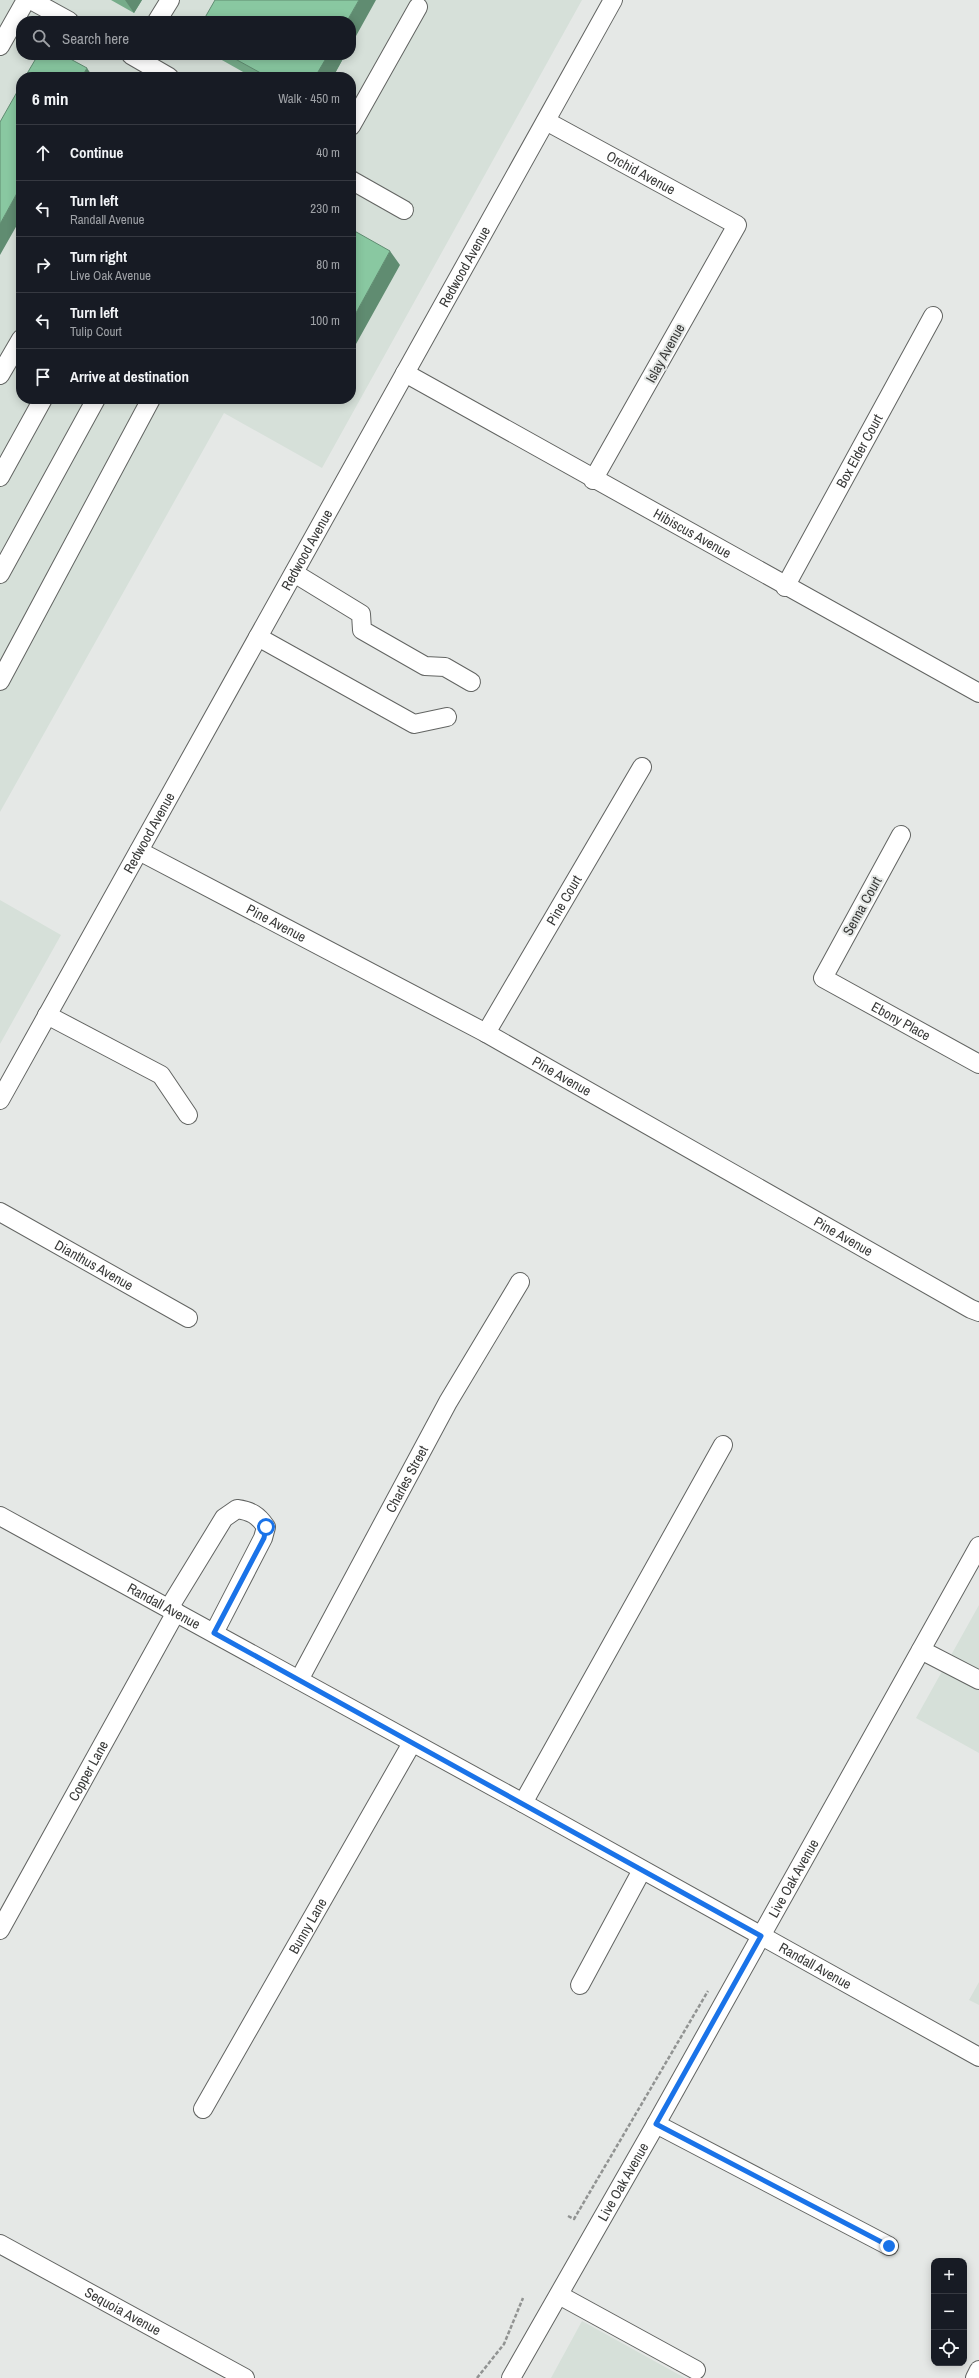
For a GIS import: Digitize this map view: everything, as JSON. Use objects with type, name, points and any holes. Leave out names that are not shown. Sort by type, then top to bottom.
[{"type":"street","points":[[17,16],[26,0]]},
{"type":"street","points":[[31,0],[60,16]]},
{"type":"street","points":[[159,16],[170,0]]},
{"type":"street","name":"Redwood Avenue","points":[[0,1100],[613,0]]},
{"type":"street","points":[[356,117],[418,7]]},
{"type":"street","points":[[0,46],[16,18]]},
{"type":"street","points":[[141,60],[161,72]]},
{"type":"street","name":"Orchid Avenue","points":[[546,121],[737,225]]},
{"type":"street","points":[[356,184],[404,210]]},
{"type":"street","name":"Islay Avenue","points":[[593,480],[737,225]]},
{"type":"street","name":"Box Elder Court","points":[[785,587],[933,316]]},
{"type":"street","points":[[0,375],[16,348]]},
{"type":"street","name":"Hibiscus Avenue","points":[[405,373],[593,480],[979,693]]},
{"type":"street","points":[[0,477],[40,404]]},
{"type":"street","points":[[0,574],[93,404]]},
{"type":"street","points":[[0,681],[148,404]]},
{"type":"street","points":[[294,573],[361,614],[362,630],[425,666],[445,667],[471,682]]},
{"type":"street","points":[[258,637],[414,724],[447,717]]},
{"type":"street","name":"Pine Court","points":[[486,1033],[642,767]]},
{"type":"street","name":"Senna Court","points":[[823,978],[901,835]]},
{"type":"street","name":"Pine Avenue","points":[[139,851],[486,1033],[971,1310],[979,1312]]},
{"type":"street","name":"Ebony Place","points":[[823,978],[979,1064]]},
{"type":"street","points":[[47,1015],[161,1075],[188,1115]]},
{"type":"street","name":"Dianthus Avenue","points":[[0,1212],[188,1318]]},
{"type":"street","name":"Charles Street","points":[[299,1680],[448,1402],[520,1282]]},
{"type":"street","points":[[523,1803],[723,1445]]},
{"type":"street","name":"Copper Lane","points":[[0,1930],[172,1610],[224,1518],[237,1509],[248,1511],[259,1517],[266,1527],[264,1538],[214,1633]]},
{"type":"street","name":"Randall Avenue","points":[[0,1516],[523,1803],[979,2057]]},
{"type":"street","name":"Live Oak Avenue","points":[[512,2378],[656,2124],[979,1546]]},
{"type":"street","points":[[921,1650],[979,1680]]},
{"type":"street","name":"Bunny Lane","points":[[202,2109],[412,1743]]},
{"type":"street","points":[[580,1985],[642,1870]]},
{"type":"street","points":[[656,2124],[889,2246]]},
{"type":"street","name":"Sequoia Avenue","points":[[0,2244],[245,2378]]},
{"type":"street","points":[[558,2296],[696,2370]]},
{"type":"street","points":[[975,2378],[979,2370]]},
{"type":"path","points":[[568,2216],[574,2219],[708,1991]]},
{"type":"path","points":[[478,2378],[504,2344],[523,2298]]},
{"type":"shaded area","points":[[0,0],[582,0],[322,468],[224,413],[0,812]]},
{"type":"shaded area","points":[[0,900],[61,935],[0,1044]]},
{"type":"shaded area","points":[[979,1605],[979,1753],[916,1718]]},
{"type":"shaded area","points":[[979,1982],[979,2005],[969,2000]]},
{"type":"shaded area","points":[[582,2321],[685,2378],[551,2378]]},
{"type":"building","points":[[215,0],[359,0],[350,16],[206,16]]},
{"type":"building","points":[[35,60],[72,60],[87,68],[85,72],[28,72]]},
{"type":"building","points":[[237,60],[325,60],[318,72],[259,72]]},
{"type":"building","points":[[16,94],[16,195],[0,224],[0,122]]},
{"type":"building","points":[[356,232],[390,251],[356,313]]},
{"type":"route","points":[[266,1527],[264,1538],[214,1633],[761,1936],[656,2124],[889,2246]]}]
